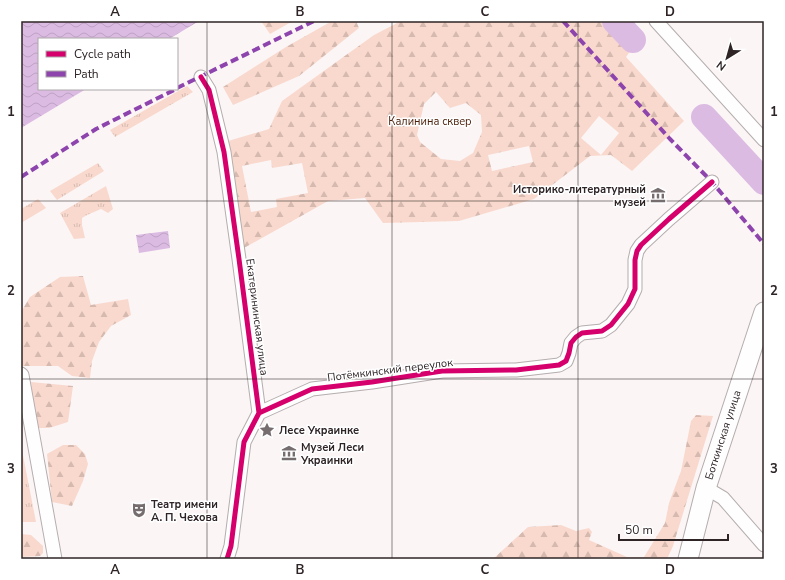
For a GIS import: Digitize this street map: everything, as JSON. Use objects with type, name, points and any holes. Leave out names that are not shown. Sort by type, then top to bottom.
[{"type":"main road","name":"Боткинская улица","points":[[688,559],[706,488],[764,312]]},
{"type":"street","points":[[656,21],[764,140]]},
{"type":"street","name":"Екатерининская улица","points":[[201,77],[209,90],[224,152],[259,413]]},
{"type":"street","name":"Потёмкинский переулок","points":[[259,413],[312,389],[372,382],[442,371],[516,370],[559,365],[566,361],[571,344],[582,332],[602,330],[611,325],[628,304],[635,289],[635,260],[637,251],[641,245],[712,182]]},
{"type":"street","points":[[21,374],[55,559]]},
{"type":"street","points":[[227,559],[231,546],[244,442],[259,413]]},
{"type":"street","points":[[706,488],[723,498],[764,545]]},
{"type":"green space","points":[[261,21],[293,21],[270,34]]},
{"type":"green space","points":[[332,21],[356,21],[359,28],[299,76],[233,105],[223,87],[286,47]]},
{"type":"green space","name":"Калинина сквер","points":[[401,21],[606,21],[631,50],[626,57],[684,121],[632,171],[611,155],[590,156],[534,199],[459,221],[383,223],[365,198],[328,201],[244,248],[228,141],[269,129],[282,101],[374,35]],"holes":[[[436,92],[450,108],[466,103],[481,115],[482,132],[473,153],[460,161],[441,159],[420,142],[417,135],[424,104]],[[599,116],[619,133],[601,155],[581,138]],[[529,146],[533,162],[492,171],[488,155]],[[271,160],[272,168],[302,163],[308,193],[276,199],[277,207],[251,212],[242,166]]]},
{"type":"green space","points":[[187,86],[193,92],[115,137],[110,130]]},
{"type":"green space","points":[[98,163],[104,171],[57,200],[50,191]]},
{"type":"green space","points":[[106,186],[113,209],[108,213],[101,209],[82,218],[85,238],[74,239],[60,213]]},
{"type":"green space","points":[[38,199],[46,208],[21,223],[21,209]]},
{"type":"green space","points":[[83,276],[91,305],[128,299],[131,315],[111,326],[99,342],[92,361],[90,378],[72,376],[58,366],[23,366],[21,363],[21,312],[30,297],[60,277]]},
{"type":"green space","points":[[31,382],[73,386],[68,422],[49,428],[36,428]]},
{"type":"green space","points":[[696,415],[713,416],[673,546],[667,559],[620,559],[604,557],[587,559],[493,559],[528,527],[561,525],[576,531],[589,528],[592,532],[589,540],[627,557],[644,557],[665,523],[669,503],[681,471],[691,421]]},
{"type":"green space","points":[[21,445],[36,522],[21,522]]},
{"type":"green space","points":[[63,445],[76,445],[85,454],[88,464],[83,481],[72,506],[52,502],[47,454]]},
{"type":"green space","points":[[21,534],[31,535],[43,546],[43,553],[40,556],[21,557]]},
{"type":"water","points":[[21,21],[199,21],[171,38],[38,38],[38,90],[84,90],[21,128]]},
{"type":"water","points":[[168,231],[170,248],[139,253],[136,235]]},
{"type":"waterway","points":[[615,21],[633,40]]},
{"type":"waterway","points":[[704,117],[764,182]]},
{"type":"marked path","points":[[178,88],[314,21]]},
{"type":"marked path","points":[[563,21],[670,139],[712,182],[764,244]]},
{"type":"marked path","points":[[21,177],[96,129],[174,90]]},
{"type":"cycle path","points":[[201,77],[209,90],[224,152],[259,413],[244,442],[231,546],[227,559]]},
{"type":"cycle path","points":[[259,413],[312,389],[372,382],[442,371],[516,370],[559,365],[566,361],[571,343],[576,337],[582,333],[602,331],[611,325],[628,304],[635,289],[635,260],[637,251],[641,245],[712,182]]},
{"type":"place","name":"Историко-литературный музей","points":[[658,195]]},
{"type":"place","name":"Лесе Украинке","points":[[267,430]]},
{"type":"place","name":"Музей Леси Украинки","points":[[289,453]]},
{"type":"place","name":"Театр имени А. П. Чехова","points":[[139,510]]}]
